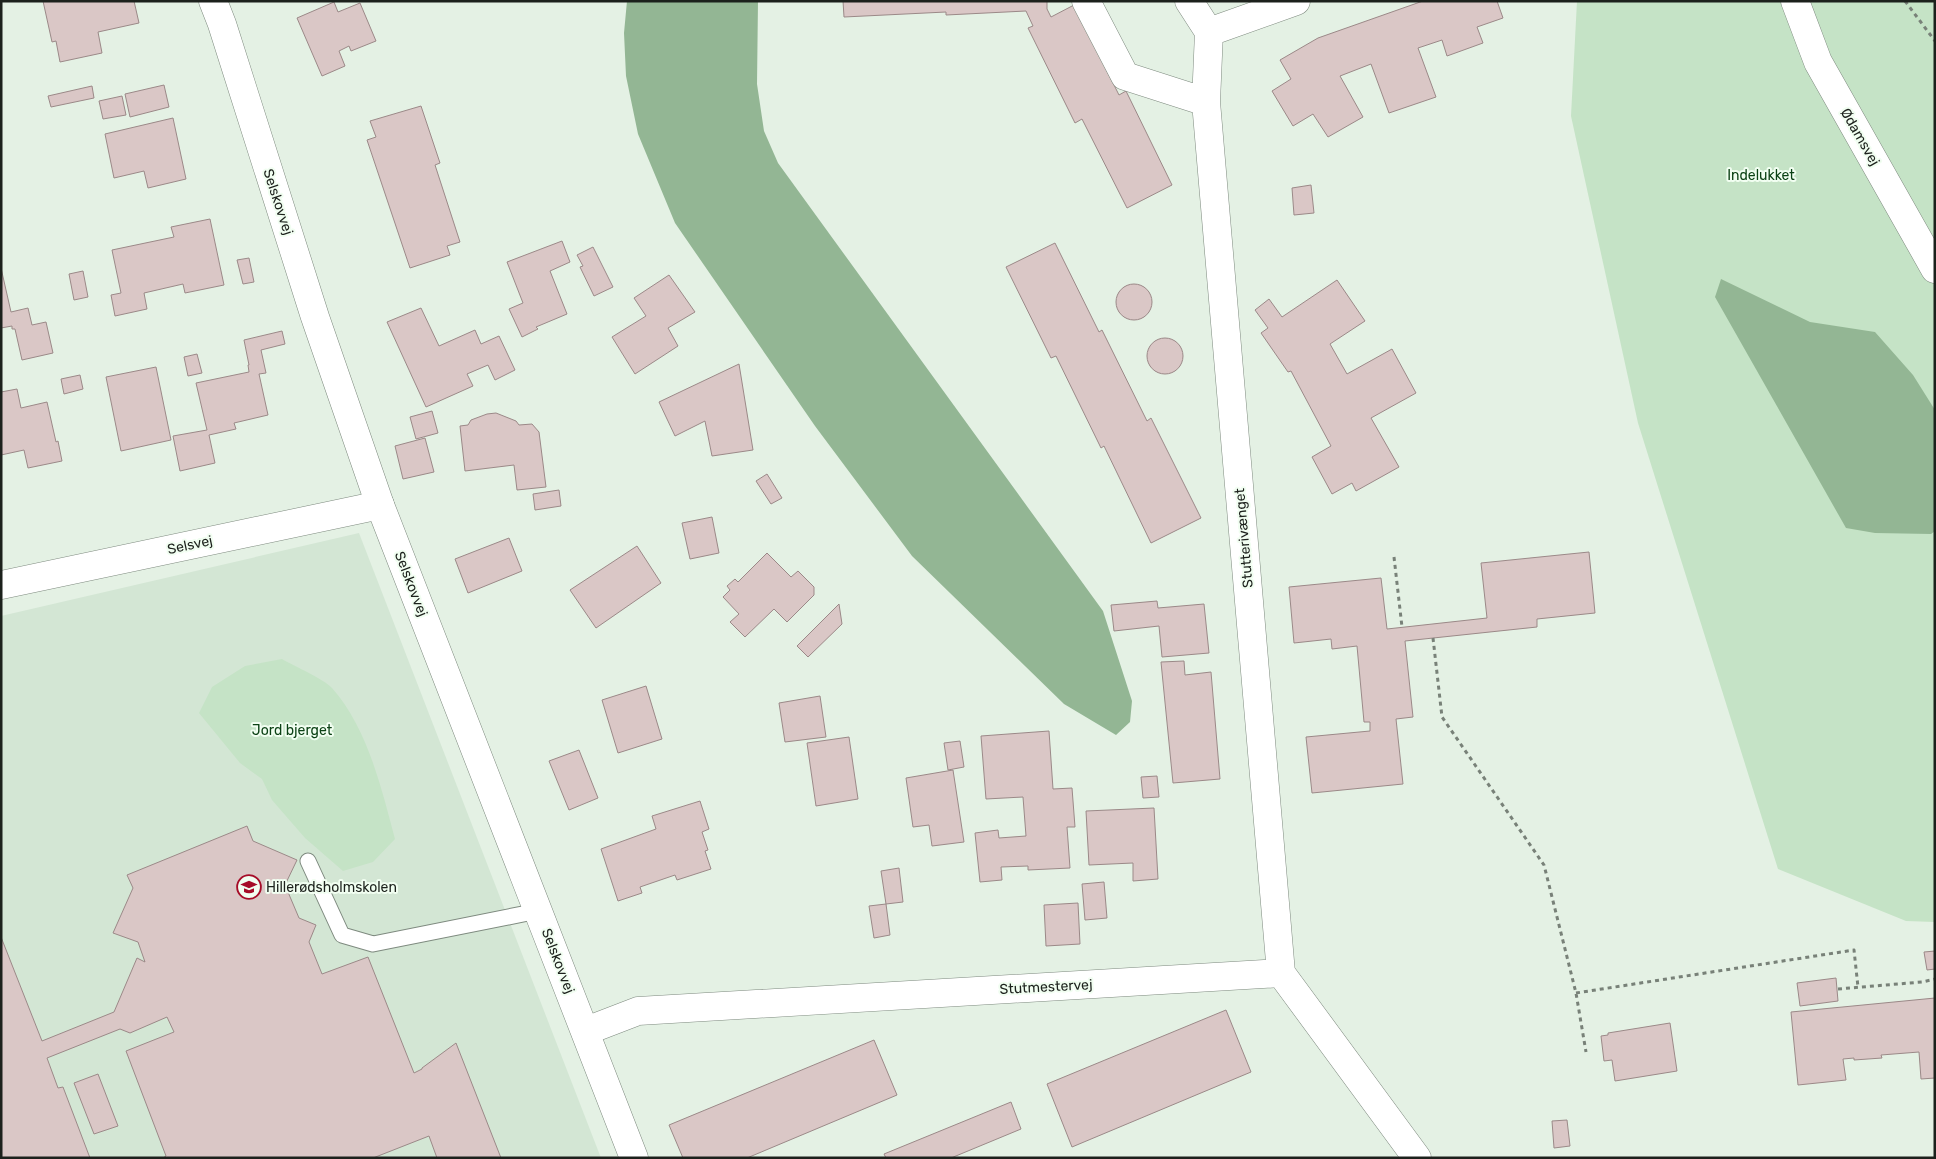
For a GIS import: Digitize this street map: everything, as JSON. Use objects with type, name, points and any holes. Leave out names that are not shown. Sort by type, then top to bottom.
[{"type":"street","name":"Selskovvej","points":[[213,1],[316,317],[380,505],[634,1158]]},
{"type":"street","points":[[1086,1],[1125,76],[1206,102]]},
{"type":"street","points":[[1189,1],[1208,32],[1296,1]]},
{"type":"street","name":"Ødamsvej","points":[[1795,1],[1818,62],[1935,269]]},
{"type":"street","name":"Stutterivænget","points":[[1208,32],[1206,102],[1281,973]]},
{"type":"street","name":"Selsvej","points":[[1,585],[380,505]]},
{"type":"street","points":[[1281,973],[1417,1158]]},
{"type":"street","name":"Stutmestervej","points":[[586,1031],[638,1011],[1281,973]]},
{"type":"lane","points":[[308,862],[342,936],[373,944],[538,911]]},
{"type":"path","points":[[1905,1],[1935,41]]},
{"type":"path","points":[[1394,557],[1402,627]]},
{"type":"path","points":[[1433,638],[1442,717],[1544,865],[1576,993],[1586,1052]]},
{"type":"path","points":[[1576,993],[1854,950],[1858,987]]},
{"type":"path","points":[[1838,989],[1922,982],[1935,979]]},
{"type":"shaded area","points":[[627,1],[758,1],[757,84],[764,131],[778,163],[1103,611],[1132,701],[1130,722],[1116,735],[1064,704],[912,556],[815,426],[675,223],[638,134],[626,76],[624,33]]},
{"type":"shaded area","points":[[1721,279],[1810,322],[1875,332],[1913,375],[1935,410],[1935,531],[1931,534],[1875,533],[1846,528],[1715,297]]},
{"type":"shaded area","name":"Hillerødsholmskolen","points":[[359,533],[601,1158],[1,1158],[1,616]]},
{"type":"green space","name":"Indelukket","points":[[1577,1],[1935,1],[1935,922],[1906,921],[1778,869],[1638,423],[1571,116]]},
{"type":"green space","name":"Jord bjerget","points":[[282,659],[328,684],[344,704],[364,740],[372,759],[395,839],[373,862],[343,871],[305,838],[272,800],[262,779],[240,763],[199,713],[212,687],[245,666]]},
{"type":"building","points":[[43,1],[134,1],[139,23],[98,32],[102,53],[60,62],[56,41],[52,42]]},
{"type":"building","points":[[843,1],[1047,1],[1047,9],[1051,17],[1074,5],[1119,95],[1126,91],[1172,185],[1127,208],[1082,119],[1075,123],[1028,28],[1033,26],[1026,11],[946,15],[946,12],[844,17]]},
{"type":"building","points":[[1423,1],[1497,1],[1503,18],[1477,27],[1483,43],[1447,56],[1442,40],[1418,48],[1436,97],[1389,113],[1371,64],[1340,76],[1363,117],[1328,137],[1313,114],[1293,126],[1272,91],[1291,79],[1280,60],[1318,38]]},
{"type":"building","points":[[334,2],[338,12],[360,3],[376,41],[351,51],[349,46],[339,51],[345,66],[322,76],[297,18]]},
{"type":"building","points":[[164,85],[169,107],[130,117],[125,94]]},
{"type":"building","points":[[92,86],[94,98],[51,107],[48,96]]},
{"type":"building","points":[[122,96],[126,115],[103,119],[99,101]]},
{"type":"building","points":[[421,106],[440,163],[435,165],[460,242],[447,246],[450,255],[410,268],[367,140],[376,137],[370,121]]},
{"type":"building","points":[[173,118],[186,179],[148,188],[144,171],[114,178],[105,134]]},
{"type":"building","points":[[1311,185],[1314,213],[1294,215],[1292,188]]},
{"type":"building","points":[[210,219],[224,285],[185,293],[183,284],[144,293],[147,309],[115,316],[111,295],[121,293],[112,250],[174,237],[171,227]]},
{"type":"building","points":[[562,241],[570,262],[550,271],[567,314],[536,327],[538,329],[522,337],[509,309],[523,303],[507,262]]},
{"type":"building","points":[[1055,243],[1099,332],[1102,330],[1147,421],[1151,418],[1201,518],[1151,543],[1104,446],[1101,448],[1056,356],[1051,358],[1006,267]]},
{"type":"building","points":[[593,247],[613,287],[594,296],[580,267],[583,266],[577,255]]},
{"type":"building","points":[[249,258],[254,282],[243,284],[237,260]]},
{"type":"building","points":[[1,268],[11,312],[28,308],[32,325],[46,322],[53,353],[22,360],[15,329],[12,329],[12,326],[1,328]]},
{"type":"building","points":[[83,271],[88,297],[74,300],[69,274]]},
{"type":"building","points":[[669,275],[695,312],[668,328],[678,346],[635,374],[612,337],[646,316],[634,298]]},
{"type":"building","points":[[1337,280],[1365,321],[1330,344],[1347,374],[1392,349],[1416,393],[1371,418],[1399,467],[1356,491],[1352,483],[1332,494],[1312,457],[1331,446],[1291,371],[1288,372],[1261,333],[1268,328],[1255,310],[1269,299],[1282,317]]},
{"type":"building","points":[[1134,284],[1146,290],[1152,302],[1146,314],[1134,320],[1122,314],[1116,302],[1122,290]]},
{"type":"building","points":[[421,308],[439,346],[475,330],[481,344],[499,336],[515,370],[495,380],[488,365],[467,374],[473,386],[426,407],[387,322]]},
{"type":"building","points":[[282,331],[285,344],[261,350],[266,373],[259,374],[268,415],[234,423],[236,429],[209,435],[215,463],[180,471],[173,436],[207,430],[196,383],[249,372],[244,340]]},
{"type":"building","points":[[1165,338],[1177,344],[1183,356],[1177,368],[1165,374],[1153,368],[1147,356],[1153,344]]},
{"type":"building","points":[[197,354],[202,373],[188,376],[184,357]]},
{"type":"building","points":[[739,364],[753,450],[712,456],[705,421],[675,436],[659,402]]},
{"type":"building","points":[[156,367],[171,440],[121,451],[106,377]]},
{"type":"building","points":[[80,375],[83,389],[64,394],[61,379]]},
{"type":"building","points":[[17,389],[21,408],[47,402],[62,461],[28,468],[24,450],[1,455],[1,392]]},
{"type":"building","points":[[432,411],[438,433],[416,439],[410,417]]},
{"type":"building","points":[[496,413],[516,421],[519,425],[532,424],[539,432],[546,487],[517,490],[514,465],[465,471],[460,426],[468,425],[471,420],[487,414]]},
{"type":"building","points":[[425,438],[434,472],[403,479],[395,446]]},
{"type":"building","points":[[767,474],[782,498],[771,504],[756,481]]},
{"type":"building","points":[[559,490],[561,506],[535,510],[533,494]]},
{"type":"building","points":[[712,517],[719,553],[690,559],[682,523]]},
{"type":"building","points":[[509,538],[522,571],[468,593],[455,559]]},
{"type":"building","points":[[637,546],[661,583],[596,628],[570,590]]},
{"type":"building","points":[[1589,552],[1595,613],[1537,619],[1537,627],[1405,641],[1413,717],[1396,719],[1403,784],[1312,793],[1306,737],[1370,731],[1370,722],[1364,722],[1357,646],[1332,649],[1331,639],[1294,643],[1289,587],[1381,578],[1387,629],[1487,618],[1481,563]]},
{"type":"building","points":[[767,553],[791,577],[798,571],[814,587],[814,595],[787,622],[774,609],[745,637],[730,622],[739,614],[723,597],[730,590],[727,586],[735,579],[738,582]]},
{"type":"building","points":[[1157,601],[1158,608],[1204,604],[1209,653],[1162,657],[1159,626],[1114,631],[1111,605]]},
{"type":"building","points":[[839,604],[842,624],[808,657],[797,646]]},
{"type":"building","points":[[1184,661],[1185,675],[1211,672],[1220,779],[1173,783],[1161,662]]},
{"type":"building","points":[[646,686],[662,739],[618,753],[602,700]]},
{"type":"building","points":[[820,696],[826,737],[785,742],[779,703]]},
{"type":"building","points":[[1049,731],[1053,789],[1072,788],[1075,827],[1067,827],[1070,868],[1028,870],[1028,866],[1001,867],[1002,880],[980,882],[975,833],[998,830],[999,838],[1026,836],[1023,797],[986,799],[981,736]]},
{"type":"building","points":[[849,737],[858,799],[816,806],[807,743]]},
{"type":"building","points":[[960,741],[964,767],[948,770],[944,743]]},
{"type":"building","points":[[579,750],[598,798],[569,810],[549,761]]},
{"type":"building","points":[[953,770],[964,842],[932,846],[929,825],[913,827],[906,778]]},
{"type":"building","points":[[1157,776],[1159,797],[1143,798],[1141,777]]},
{"type":"building","points":[[700,801],[709,829],[702,832],[708,850],[705,851],[711,869],[677,880],[675,875],[640,887],[642,893],[618,901],[601,849],[656,829],[652,816]]},
{"type":"building","points":[[1154,808],[1158,879],[1133,881],[1133,863],[1089,865],[1086,811]]},
{"type":"building","points":[[247,826],[253,841],[297,860],[285,885],[299,918],[316,925],[309,942],[322,974],[368,957],[414,1073],[456,1043],[501,1158],[437,1158],[429,1136],[373,1158],[163,1158],[166,1156],[126,1051],[174,1032],[167,1017],[130,1033],[120,1029],[47,1058],[58,1088],[63,1087],[90,1158],[1,1158],[1,937],[42,1041],[114,1012],[137,958],[145,962],[138,942],[113,933],[133,888],[127,875]]},
{"type":"building","points":[[899,868],[903,902],[886,904],[881,871]]},
{"type":"building","points":[[1104,882],[1107,918],[1085,920],[1082,884]]},
{"type":"building","points":[[1078,903],[1080,944],[1046,946],[1044,905]]},
{"type":"building","points":[[886,904],[890,935],[874,938],[869,906]]},
{"type":"building","points":[[1935,951],[1935,969],[1927,970],[1924,952]]},
{"type":"building","points":[[1836,978],[1838,1001],[1800,1006],[1797,983]]},
{"type":"building","points":[[1935,998],[1935,1078],[1921,1079],[1919,1052],[1881,1055],[1882,1058],[1843,1059],[1846,1080],[1798,1085],[1791,1012]]},
{"type":"building","points":[[1226,1010],[1251,1072],[1072,1147],[1047,1084]]},
{"type":"building","points":[[1670,1023],[1677,1071],[1615,1081],[1612,1060],[1604,1061],[1601,1036],[1608,1035],[1608,1033]]},
{"type":"building","points":[[874,1040],[897,1095],[747,1158],[683,1158],[669,1125]]},
{"type":"building","points":[[98,1074],[118,1126],[94,1134],[74,1083]]},
{"type":"building","points":[[1011,1102],[1021,1129],[951,1158],[886,1158],[884,1154]]},
{"type":"building","points":[[1567,1120],[1570,1146],[1554,1148],[1552,1121]]},
{"type":"place","name":"Hillerødsholmskolen","points":[[249,887]]}]
